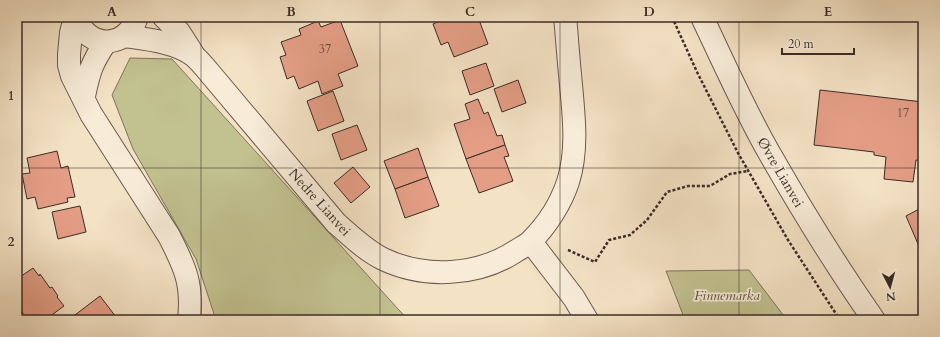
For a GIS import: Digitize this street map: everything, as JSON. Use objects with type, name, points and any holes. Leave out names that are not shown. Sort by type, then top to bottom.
[{"type":"street","name":"Nedre Lianvei","points":[[76,17],[79,25],[86,34],[95,40],[115,39],[172,45],[183,49],[193,56],[213,77],[336,223],[359,244],[383,259],[397,265],[426,271],[461,271],[485,266],[534,246]]},
{"type":"street","points":[[76,17],[71,33],[69,54],[69,65],[72,76],[84,96],[91,114],[169,236],[179,255],[190,288],[191,302],[189,320]]},
{"type":"street","points":[[84,96],[91,66],[115,39],[131,30],[137,17]]},
{"type":"street","name":"Nedre Lianvei","points":[[164,17],[179,32],[193,56]]},
{"type":"street","points":[[565,17],[574,119],[573,154],[568,182],[556,208],[534,246],[574,298],[587,320]]},
{"type":"street","name":"Øvre Lianvei","points":[[702,17],[748,114],[770,155],[837,267],[874,320]]},
{"type":"path","points":[[534,246],[556,246],[574,252],[595,262],[609,240],[630,235],[647,220],[667,192],[688,186],[710,186],[730,174],[748,171]]},
{"type":"green space","points":[[130,58],[172,59],[408,320],[216,320],[196,259],[133,149],[112,95]]},
{"type":"green space","name":"Finnemarka","points":[[749,270],[787,320],[685,320],[666,271]]},
{"type":"building","points":[[439,17],[478,17],[488,44],[454,57],[448,42],[441,45],[433,24],[440,21]]},
{"type":"building","points":[[340,20],[358,66],[338,74],[343,86],[322,94],[318,81],[299,89],[294,76],[287,79],[280,57],[286,55],[281,42],[301,35],[299,29],[318,21],[321,27]]},
{"type":"building","points":[[486,63],[494,86],[470,95],[462,71]]},
{"type":"building","points":[[518,80],[526,103],[502,112],[494,89]]},
{"type":"building","points":[[820,90],[923,102],[923,161],[916,160],[913,182],[884,179],[886,157],[874,155],[874,152],[814,145]]},
{"type":"building","points":[[333,91],[344,121],[318,131],[307,101]]},
{"type":"building","points":[[478,99],[484,114],[488,112],[497,136],[502,135],[505,145],[466,159],[454,124],[470,119],[465,104]]},
{"type":"building","points":[[357,125],[367,150],[341,160],[332,134]]},
{"type":"building","points":[[505,145],[509,156],[504,157],[513,181],[479,193],[466,159]]},
{"type":"building","points":[[418,148],[428,177],[395,189],[384,161]]},
{"type":"building","points":[[57,151],[61,168],[68,166],[75,197],[67,198],[68,202],[38,209],[35,197],[27,199],[22,174],[30,173],[27,158]]},
{"type":"building","points":[[353,167],[370,187],[351,203],[334,183]]},
{"type":"building","points":[[428,177],[439,206],[405,218],[395,189]]},
{"type":"building","points":[[80,206],[86,232],[58,239],[52,212]]},
{"type":"building","points":[[923,207],[923,251],[921,251],[906,216]]},
{"type":"building","points":[[33,268],[39,276],[40,274],[50,288],[52,287],[64,306],[45,320],[28,320],[17,305],[17,279]]},
{"type":"building","points":[[100,296],[120,320],[72,320],[71,318]]}]
